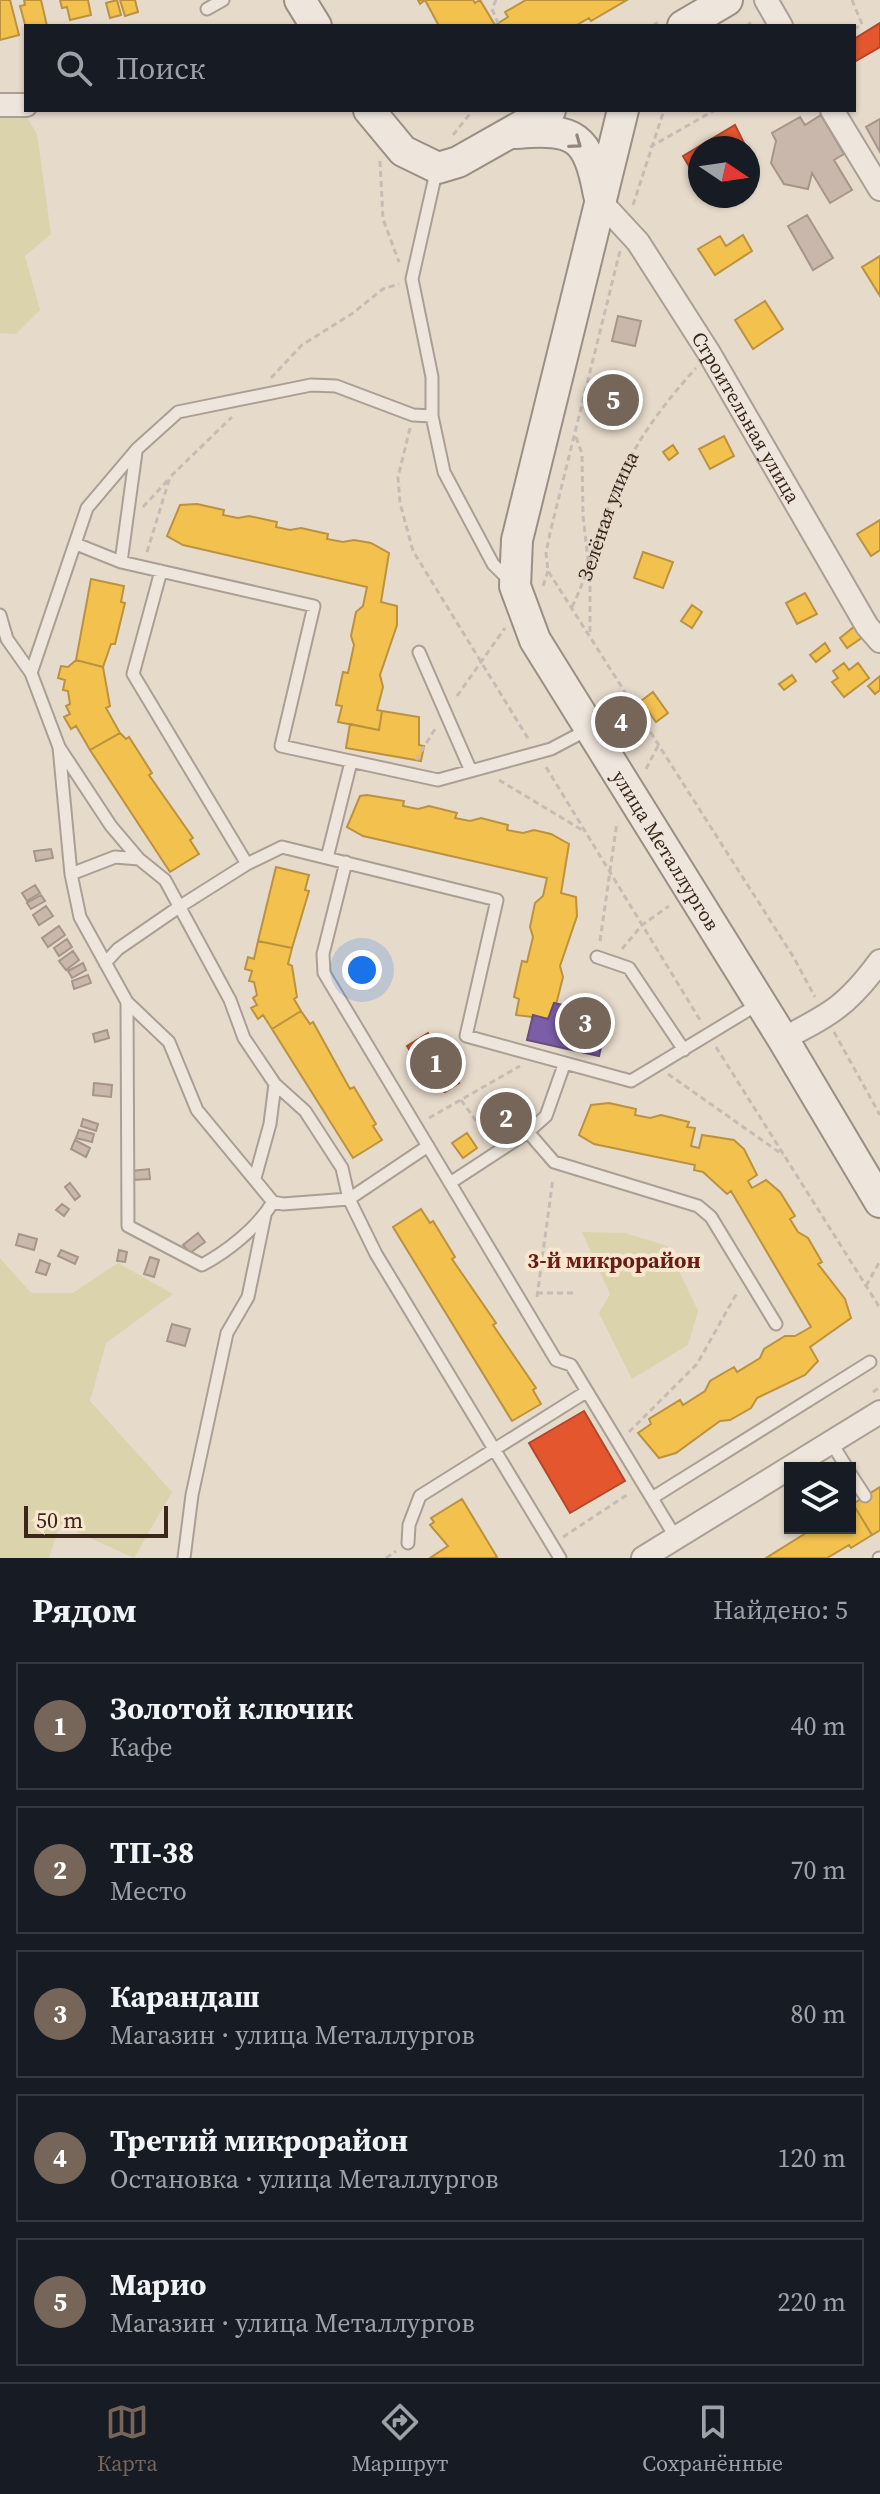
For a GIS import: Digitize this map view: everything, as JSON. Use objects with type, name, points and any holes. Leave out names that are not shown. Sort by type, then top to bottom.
[{"type":"street","points":[[300,0],[315,24]]},
{"type":"street","points":[[766,0],[780,24]]},
{"type":"street","points":[[0,105],[24,105]]},
{"type":"street","points":[[375,120],[403,151],[438,168],[458,162],[547,112]]},
{"type":"street","name":"улица Металлургов","points":[[622,112],[517,540],[515,586],[535,640],[761,1003],[880,1202]]},
{"type":"street","points":[[833,112],[880,189]]},
{"type":"street","points":[[514,133],[549,130],[583,144],[592,158],[600,201]]},
{"type":"street","name":"Строительная улица","points":[[600,201],[626,228],[709,353],[867,626],[880,641]]},
{"type":"street","points":[[783,1039],[826,1017],[854,996],[880,961]]},
{"type":"street","points":[[643,1558],[880,1412]]},
{"type":"lane","points":[[207,9],[223,0]]},
{"type":"lane","points":[[438,168],[412,279],[432,377],[432,416],[444,472],[493,564],[515,586]]},
{"type":"lane","points":[[31,673],[87,508],[137,449],[178,412],[311,385],[336,386],[413,415],[432,416]]},
{"type":"lane","points":[[121,562],[137,449]]},
{"type":"lane","points":[[76,544],[121,562],[314,606],[281,746],[438,780],[537,753],[591,728]]},
{"type":"lane","points":[[161,571],[133,674],[247,864]]},
{"type":"lane","points":[[0,615],[7,639],[31,673],[59,747],[111,826],[139,859],[165,880],[230,1000],[244,1038],[275,1084],[312,1122],[342,1168],[349,1199],[376,1254],[560,1558]]},
{"type":"lane","points":[[419,652],[471,771]]},
{"type":"lane","points":[[59,747],[71,874],[80,917],[127,1002],[169,1042],[197,1110],[273,1202]]},
{"type":"lane","points":[[327,858],[351,762]]},
{"type":"lane","points":[[105,963],[118,949],[179,907],[247,864],[282,847],[497,900],[466,1036],[631,1081],[659,1067],[761,1003]]},
{"type":"lane","points":[[71,874],[115,857],[139,859]]},
{"type":"lane","points":[[346,862],[323,954],[324,973],[556,1360],[571,1365],[676,1538]]},
{"type":"lane","points":[[597,957],[629,968],[684,1050]]},
{"type":"lane","points":[[127,1002],[128,1226],[202,1265],[220,1256],[265,1215],[273,1202]]},
{"type":"lane","points":[[450,1183],[528,1132],[546,1116],[564,1065]]},
{"type":"lane","points":[[255,1178],[270,1124],[275,1084]]},
{"type":"lane","points":[[528,1132],[554,1162],[698,1206],[711,1217],[776,1324]]},
{"type":"lane","points":[[273,1202],[349,1199],[428,1146]]},
{"type":"lane","points":[[184,1558],[192,1495],[227,1333],[248,1297],[265,1215]]},
{"type":"lane","points":[[652,1498],[870,1362]]},
{"type":"lane","points":[[408,1543],[409,1525],[420,1496],[586,1392]]},
{"type":"lane","points":[[831,1442],[844,1462]]},
{"type":"lane","points":[[856,1481],[865,1496]]},
{"type":"path","points":[[496,0],[492,9],[498,23]]},
{"type":"path","points":[[852,0],[862,24],[856,28]]},
{"type":"path","points":[[663,112],[626,228],[546,553],[548,571],[794,958],[880,1115]]},
{"type":"path","points":[[650,147],[711,112]]},
{"type":"path","points":[[375,120],[383,219],[394,256],[412,279]]},
{"type":"path","name":"Зелёная улица","points":[[572,607],[590,571],[622,475],[671,396],[709,353]]},
{"type":"path","points":[[413,415],[398,477],[400,503],[413,551],[708,1035],[880,1308]]},
{"type":"path","points":[[575,434],[582,454],[583,516],[590,571],[590,636]]},
{"type":"path","points":[[124,528],[170,477]]},
{"type":"path","points":[[645,778],[659,744]]},
{"type":"path","points":[[471,771],[525,793],[585,832]]},
{"type":"path","points":[[597,957],[612,876],[617,823],[612,812]]},
{"type":"path","points":[[611,962],[642,925],[669,906]]},
{"type":"path","points":[[416,1126],[536,1057]]},
{"type":"path","points":[[659,1067],[785,1156]]},
{"type":"path","points":[[461,1100],[498,1152]]},
{"type":"path","points":[[533,1323],[554,1162]]},
{"type":"path","points":[[866,1286],[880,1261]]},
{"type":"path","points":[[618,1443],[697,1364],[746,1276]]},
{"type":"path","points":[[515,1293],[577,1293]]},
{"type":"path","points":[[552,1544],[643,1485]]},
{"type":"shaded area","points":[[24,113],[37,134],[51,234],[25,256],[40,310],[16,334],[0,333],[0,116]]},
{"type":"shaded area","points":[[582,1232],[625,1233],[667,1246],[698,1311],[688,1345],[632,1379],[599,1313],[610,1294]]},
{"type":"shaded area","points":[[0,1258],[31,1293],[73,1293],[118,1263],[173,1294],[106,1343],[90,1401],[172,1492],[134,1558],[60,1524],[49,1558],[0,1558]]},
{"type":"building: Жильё","points":[[0,0],[10,0],[19,35],[0,40]]},
{"type":"building: Жильё","points":[[24,0],[41,0],[47,24],[25,24],[20,6],[25,5]]},
{"type":"building: Жильё","points":[[60,0],[88,0],[91,15],[70,20],[67,7],[62,8]]},
{"type":"building: Жильё","points":[[117,0],[121,15],[110,18],[106,3]]},
{"type":"building: Жильё","points":[[120,0],[135,0],[138,12],[125,16]]},
{"type":"building: Жильё","points":[[425,0],[473,0],[475,3],[480,0],[494,24],[438,24]]},
{"type":"building: Жильё","points":[[526,0],[627,0],[591,21],[589,18],[578,24],[497,24],[508,17],[505,12]]},
{"type":"building: Жильё","points":[[743,235],[752,251],[715,275],[698,249],[720,236],[726,246]]},
{"type":"building: Жильё","points":[[880,256],[880,296],[862,267]]},
{"type":"building: Жильё","points":[[765,301],[783,329],[753,349],[735,320]]},
{"type":"building: Жильё","points":[[724,436],[734,456],[710,469],[699,449]]},
{"type":"building: Жильё","points":[[673,445],[678,453],[669,460],[663,452]]},
{"type":"building: Жильё","points":[[197,504],[224,510],[223,515],[238,518],[249,516],[277,522],[276,527],[328,534],[327,539],[371,543],[389,553],[381,602],[397,606],[397,625],[380,675],[383,687],[377,710],[382,711],[379,730],[338,722],[342,706],[336,705],[343,672],[348,673],[356,612],[363,606],[367,587],[183,545],[167,536],[180,505]]},
{"type":"building: Жильё","points":[[880,520],[880,550],[871,556],[857,534]]},
{"type":"building: Жильё","points":[[643,552],[673,562],[663,588],[634,578]]},
{"type":"building: Жильё","points":[[91,579],[124,586],[121,602],[125,603],[115,644],[111,644],[103,667],[76,660]]},
{"type":"building: Жильё","points":[[805,593],[817,614],[797,624],[786,603]]},
{"type":"building: Жильё","points":[[692,605],[702,612],[692,628],[681,621]]},
{"type":"building: Жильё","points":[[855,626],[863,637],[847,648],[840,638]]},
{"type":"building: Жильё","points":[[825,643],[830,651],[816,662],[810,655]]},
{"type":"building: Жильё","points":[[76,660],[103,667],[110,706],[106,708],[120,733],[90,750],[76,726],[71,729],[64,717],[70,714],[66,706],[70,704],[68,691],[63,690],[65,680],[58,678],[61,666],[68,667]]},
{"type":"building: Жильё","points":[[844,663],[849,670],[858,663],[869,678],[844,697],[832,682],[838,678],[833,671]]},
{"type":"building: Жильё","points":[[792,675],[796,681],[784,690],[779,684]]},
{"type":"building: Жильё","points":[[880,676],[880,690],[875,694],[868,686]]},
{"type":"building: Жильё","points":[[653,692],[668,713],[656,722],[641,701]]},
{"type":"building: Жильё","points":[[382,711],[419,717],[419,745],[424,746],[421,761],[346,748],[350,724],[379,730]]},
{"type":"building: Жильё","points":[[120,733],[126,739],[129,737],[152,773],[149,775],[193,838],[190,840],[199,854],[170,872],[90,750]]},
{"type":"building: Жильё","points":[[360,796],[404,801],[403,806],[418,809],[429,806],[457,813],[455,818],[470,821],[481,818],[508,825],[507,830],[523,833],[534,830],[551,834],[569,844],[561,893],[576,897],[577,916],[560,966],[563,977],[557,1001],[548,1019],[516,1015],[519,999],[514,997],[522,961],[527,962],[533,937],[530,927],[535,903],[543,896],[547,878],[363,836],[347,827]]},
{"type":"building: Жильё","points":[[276,867],[309,875],[305,890],[309,891],[292,948],[258,941]]},
{"type":"building: Жильё","points":[[258,941],[292,948],[288,964],[292,966],[297,997],[294,999],[301,1011],[272,1029],[263,1015],[258,1019],[251,1008],[257,1005],[253,998],[257,995],[254,982],[249,981],[252,971],[245,969],[248,957],[254,959]]},
{"type":"building: Жильё","points":[[301,1011],[310,1024],[313,1022],[350,1089],[354,1087],[382,1140],[353,1158],[272,1029]]},
{"type":"building: Жильё","points":[[514,1102],[524,1117],[499,1134],[489,1119]]},
{"type":"building: Жильё","points":[[609,1103],[636,1109],[635,1115],[650,1118],[661,1115],[689,1122],[687,1127],[695,1128],[691,1146],[699,1148],[702,1135],[734,1140],[744,1149],[757,1175],[748,1181],[752,1188],[766,1180],[780,1192],[795,1216],[790,1219],[798,1232],[808,1238],[822,1262],[818,1264],[845,1299],[851,1318],[810,1347],[818,1361],[805,1375],[757,1398],[751,1408],[730,1420],[720,1421],[676,1453],[659,1458],[638,1433],[651,1424],[649,1419],[680,1400],[683,1405],[705,1391],[710,1381],[734,1367],[737,1372],[760,1358],[764,1349],[785,1336],[795,1336],[811,1327],[731,1191],[727,1194],[703,1172],[694,1170],[695,1165],[594,1144],[579,1135],[591,1105]]},
{"type":"building: Жильё","points":[[467,1133],[477,1148],[463,1158],[452,1143]]},
{"type":"building: Жильё","points":[[421,1209],[430,1223],[433,1221],[455,1257],[452,1259],[536,1388],[533,1390],[541,1404],[512,1421],[393,1227]]},
{"type":"building: Жильё","points":[[880,1487],[880,1530],[872,1535],[856,1509],[856,1502]]},
{"type":"building: Жильё","points":[[462,1499],[497,1557],[430,1558],[448,1546],[430,1525],[434,1522],[431,1518]]},
{"type":"building: Жильё","points":[[856,1509],[872,1535],[827,1558],[766,1558],[804,1534],[856,1534]]},
{"type":"building: Торговля","points":[[880,23],[880,47],[856,61],[856,38]]},
{"type":"building: Торговля","points":[[735,125],[740,136],[717,136]]},
{"type":"building: Торговля","points":[[599,383],[633,391],[627,417],[594,409]]},
{"type":"building: Торговля","points":[[428,1033],[443,1057],[451,1058],[457,1068],[455,1077],[459,1083],[445,1092],[433,1088],[407,1046]]},
{"type":"building: Торговля","points":[[584,1411],[625,1481],[570,1513],[529,1443]]},
{"type":"building: Офисы","points":[[554,1003],[599,1013],[597,1042],[602,1043],[599,1056],[527,1040],[533,1015],[548,1019]]},
{"type":"building: Прочее","points":[[821,115],[844,154],[834,160],[852,190],[830,203],[812,173],[808,189],[784,184],[771,163],[776,141],[772,133],[800,117],[805,125]]},
{"type":"building: Прочее","points":[[880,119],[880,152],[866,127]]},
{"type":"building: Прочее","points":[[807,215],[833,258],[813,270],[788,226]]},
{"type":"building: Прочее","points":[[618,316],[641,321],[635,346],[612,341]]},
{"type":"building: Прочее","points":[[51,849],[53,858],[36,861],[34,851]]},
{"type":"building: Прочее","points":[[35,885],[40,893],[27,901],[22,893]]},
{"type":"building: Прочее","points":[[41,895],[45,901],[31,909],[27,903]]},
{"type":"building: Прочее","points":[[46,906],[53,916],[39,925],[33,915]]},
{"type":"building: Прочее","points":[[59,926],[65,935],[48,947],[42,938]]},
{"type":"building: Прочее","points":[[67,939],[72,947],[59,956],[54,948]]},
{"type":"building: Прочее","points":[[73,951],[79,960],[66,970],[59,961]]},
{"type":"building: Прочее","points":[[83,963],[86,970],[72,978],[68,971]]},
{"type":"building: Прочее","points":[[88,975],[91,983],[74,989],[72,981]]},
{"type":"building: Прочее","points":[[107,1030],[109,1038],[95,1042],[93,1034]]},
{"type":"building: Прочее","points":[[94,1083],[112,1085],[111,1097],[93,1095]]},
{"type":"building: Прочее","points":[[83,1119],[98,1124],[96,1131],[81,1126]]},
{"type":"building: Прочее","points":[[79,1130],[94,1134],[92,1142],[76,1138]]},
{"type":"building: Прочее","points":[[75,1140],[90,1148],[86,1157],[71,1149]]},
{"type":"building: Прочее","points":[[149,1169],[150,1179],[132,1180],[132,1171]]},
{"type":"building: Прочее","points":[[70,1183],[80,1196],[75,1200],[65,1187]]},
{"type":"building: Прочее","points":[[62,1204],[69,1209],[64,1216],[56,1210]]},
{"type":"building: Прочее","points":[[198,1233],[205,1242],[190,1253],[183,1245]]},
{"type":"building: Прочее","points":[[19,1234],[37,1239],[34,1250],[16,1245]]},
{"type":"building: Прочее","points":[[61,1250],[78,1257],[75,1264],[58,1256]]},
{"type":"building: Прочее","points":[[119,1250],[127,1252],[125,1262],[117,1261]]},
{"type":"building: Прочее","points":[[150,1257],[159,1260],[154,1277],[144,1274]]},
{"type":"building: Прочее","points":[[40,1260],[50,1264],[46,1275],[36,1272]]},
{"type":"building: Прочее","points":[[172,1324],[190,1329],[185,1346],[167,1341]]},
{"type":"place","name":"Марио","points":[[613,400]]},
{"type":"place","name":"Третий микрорайон","points":[[621,722]]},
{"type":"place","name":"Карандаш","points":[[585,1023]]},
{"type":"place","name":"Золотой ключик","points":[[436,1063]]},
{"type":"place","name":"ТП-38","points":[[506,1118]]},
{"type":"district","name":"3-й микрорайон","points":[[614,1260]]}]
